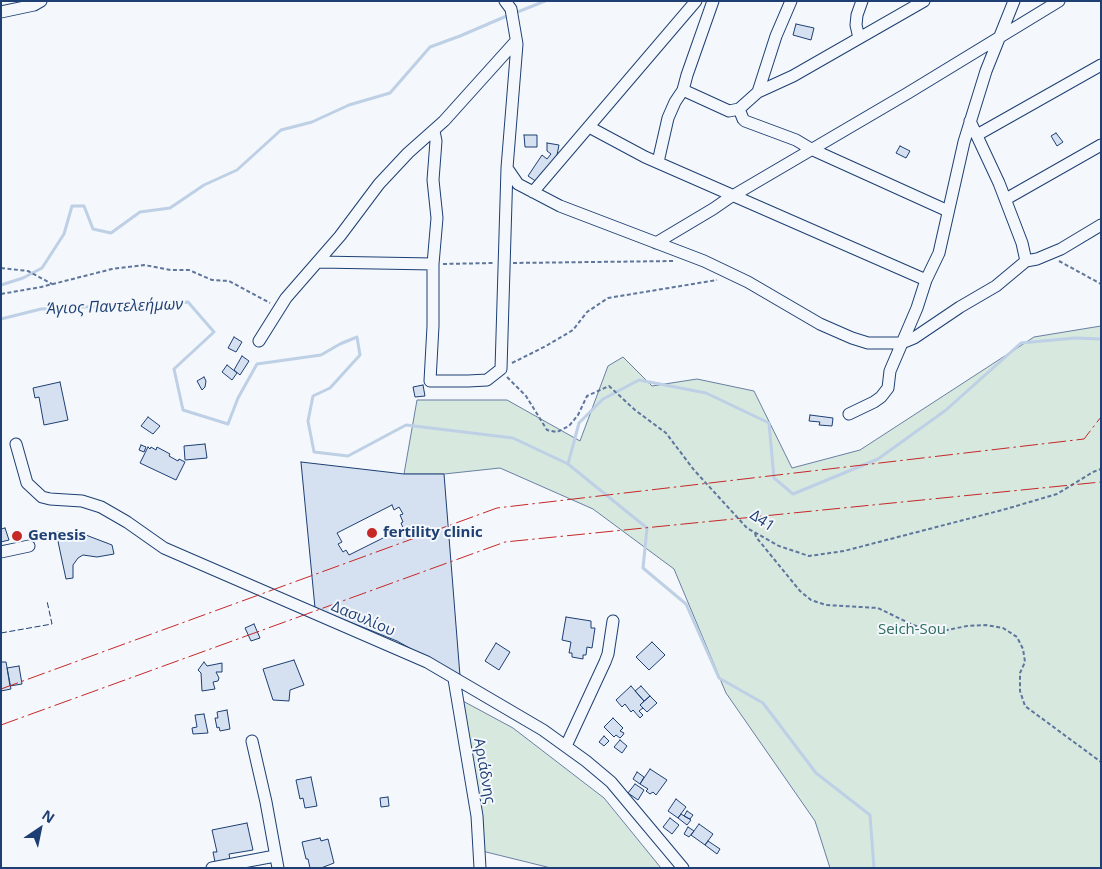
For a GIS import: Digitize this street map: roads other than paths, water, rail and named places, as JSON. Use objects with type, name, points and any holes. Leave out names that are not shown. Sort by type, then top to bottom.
[{"type":"street","points":[[1,12],[34,5],[40,1]]},
{"type":"street","points":[[434,131],[436,140],[433,180],[436,218],[430,380],[479,381],[493,377],[501,370],[507,168],[516,42],[511,9],[505,1]]},
{"type":"street","points":[[533,192],[696,1]]},
{"type":"street","points":[[658,162],[668,118],[683,90],[713,1]]},
{"type":"street","points":[[758,92],[776,36],[791,1]]},
{"type":"street","points":[[859,38],[857,20],[862,1]]},
{"type":"street","points":[[683,90],[726,110],[733,111],[739,109],[758,92],[793,76],[924,1]]},
{"type":"street","points":[[849,414],[874,402],[885,392],[889,383],[890,371],[917,308],[926,280],[939,253],[958,160],[986,71],[1014,1]]},
{"type":"street","points":[[656,244],[734,194],[908,93],[1059,1]]},
{"type":"street","points":[[259,341],[296,285],[319,262],[380,184],[408,153],[434,131],[516,42]]},
{"type":"street","points":[[976,135],[1101,65]]},
{"type":"street","points":[[739,109],[742,119],[745,121],[796,140],[948,211]]},
{"type":"street","points":[[970,121],[1006,199],[1022,243],[1026,261]]},
{"type":"street","points":[[589,127],[658,162],[926,280]]},
{"type":"street","points":[[1006,199],[1101,145]]},
{"type":"street","points":[[507,168],[518,184],[560,206],[704,261],[739,277],[820,324],[868,343],[902,344],[928,330],[960,307],[996,286],[1026,261],[1048,255],[1101,225]]},
{"type":"street","points":[[319,262],[433,264]]},
{"type":"street","name":"Δασυλίου","points":[[16,444],[26,481],[42,497],[50,500],[82,501],[101,507],[172,552],[427,662],[543,730],[611,782],[683,868]]},
{"type":"street","points":[[1,552],[29,546]]},
{"type":"street","points":[[566,746],[605,662],[613,621]]},
{"type":"street","name":"Αριάδνης","points":[[454,679],[474,798],[480,868]]},
{"type":"street","points":[[252,741],[278,868]]},
{"type":"street","points":[[212,868],[275,856]]},
{"type":"waterway","points":[[515,13],[545,1]]},
{"type":"waterway","points":[[1,285],[23,278],[42,268],[64,234],[72,206],[84,206],[93,229],[111,233],[140,212],[170,208],[204,185],[237,170],[281,130],[312,122],[349,105],[390,93],[430,47],[509,15]]},
{"type":"waterway","name":"Άγιος Παντελεήμων","points":[[1,319],[41,309],[188,302],[214,332],[174,369],[183,410],[228,424],[238,398],[257,364],[321,355],[357,337],[360,355],[330,388],[313,396],[308,421],[314,452],[348,456],[406,425],[513,438],[568,464],[579,423],[603,399],[639,380],[706,393],[769,423],[774,478],[793,494],[878,459],[946,410],[1021,343],[1075,338],[1101,339]]},
{"type":"waterway","points":[[568,464],[647,528],[643,568],[686,604],[719,678],[763,703],[816,773],[870,815],[874,868]]},
{"type":"place","name":"fertility clinic","points":[[372,533]]},
{"type":"place","name":"Genesis","points":[[17,536]]},
{"type":"park label","name":"Seich-Sou","points":[[912,630]]}]
